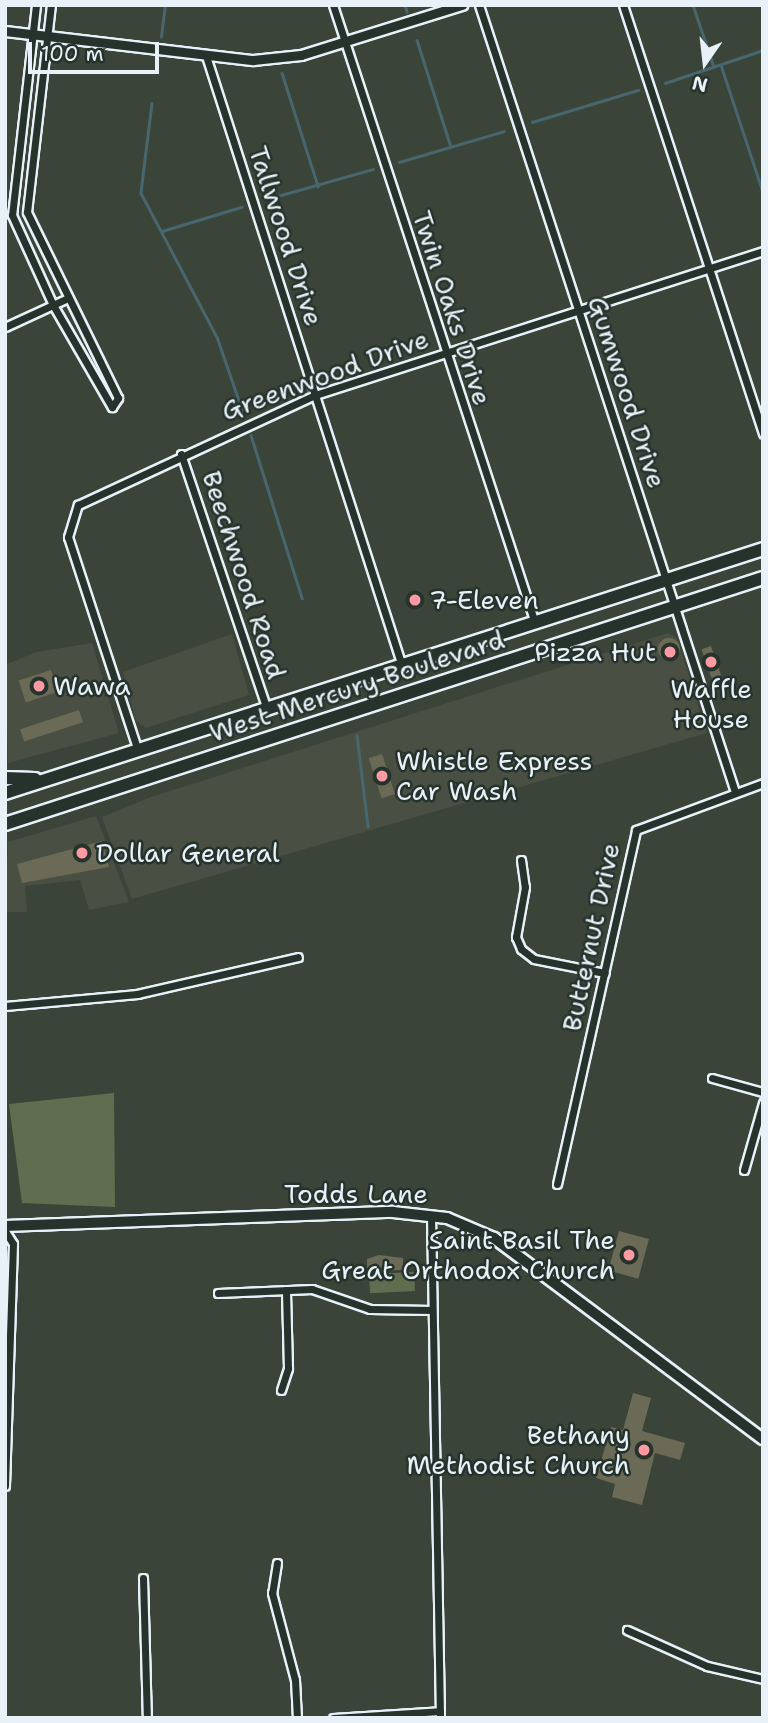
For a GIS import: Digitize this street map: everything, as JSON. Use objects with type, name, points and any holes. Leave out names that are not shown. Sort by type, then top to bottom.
[{"type":"highway","name":"West Mercury Boulevard","points":[[5,793],[763,549]]},
{"type":"highway","name":"West Mercury Boulevard","points":[[5,824],[763,578]]},
{"type":"highway","points":[[5,778],[46,780]]},
{"type":"main road","name":"Todds Lane","points":[[5,1228],[430,1215],[494,1238],[763,1439]]},
{"type":"street","points":[[36,5],[12,215],[53,305],[106,404],[115,407],[118,398],[27,212],[51,5]]},
{"type":"street","name":"Twin Oaks Drive","points":[[333,5],[444,354],[535,623]]},
{"type":"street","points":[[5,32],[207,59],[301,55],[462,5]]},
{"type":"street","name":"Gumwood Drive","points":[[479,5],[735,792]]},
{"type":"street","points":[[623,5],[763,434]]},
{"type":"street","name":"Tallwood Drive","points":[[207,59],[402,666]]},
{"type":"street","name":"Greenwood Drive","points":[[138,751],[68,523],[83,501],[315,395],[763,251]]},
{"type":"street","points":[[5,327],[68,298]]},
{"type":"street","name":"Beechwood Road","points":[[181,454],[267,710]]},
{"type":"street","name":"Butternut Drive","points":[[557,1184],[636,830],[763,783]]},
{"type":"street","points":[[521,860],[525,887],[516,937],[521,949],[534,959],[605,973]]},
{"type":"street","points":[[5,1006],[136,994],[298,957]]},
{"type":"street","points":[[712,1078],[763,1092]]},
{"type":"street","points":[[744,1170],[763,1103]]},
{"type":"street","points":[[333,1718],[440,1714],[430,1215]]},
{"type":"street","points":[[5,1228],[13,1244],[5,1486]]},
{"type":"street","points":[[281,1390],[288,1368],[286,1290]]},
{"type":"street","points":[[218,1293],[324,1290],[370,1309],[432,1310]]},
{"type":"street","points":[[276,1563],[272,1593],[295,1679],[298,1718]]},
{"type":"street","points":[[142,1577],[147,1718]]},
{"type":"street","points":[[627,1630],[707,1666],[763,1679]]},
{"type":"shaded area","points":[[668,633],[677,638],[707,733],[132,899],[102,817],[151,797]]},
{"type":"shaded area","points":[[232,634],[249,695],[146,728],[136,721],[123,672]]},
{"type":"shaded area","points":[[92,643],[119,733],[8,763],[5,665],[36,652]]},
{"type":"shaded area","points":[[96,816],[129,902],[89,910],[80,880],[25,886],[27,912],[5,912],[8,842]]},
{"type":"green space","points":[[114,1093],[115,1207],[22,1203],[9,1104]]},
{"type":"green space","points":[[414,1272],[415,1291],[370,1293],[369,1274]]},
{"type":"building","name":"Pizza Hut","points":[[669,638],[677,641],[680,649],[677,657],[669,660],[661,657],[658,649],[661,641]]},
{"type":"building","name":"Waffle House","points":[[711,646],[721,675],[712,679],[702,649]]},
{"type":"building","name":"Wawa","points":[[51,670],[58,692],[26,702],[19,681]]},
{"type":"building","name":"Wawa","points":[[79,710],[83,722],[24,742],[20,729]]},
{"type":"building","name":"Whistle Express Car Wash","points":[[382,754],[395,794],[382,798],[369,758]]},
{"type":"building","name":"Dollar General","points":[[102,841],[109,867],[22,883],[17,864]]},
{"type":"building","name":"Saint Basil The Great Orthodox Church","points":[[619,1231],[649,1239],[638,1279],[608,1271]]},
{"type":"building","points":[[379,1255],[403,1258],[403,1270],[367,1271],[367,1259]]},
{"type":"building","name":"Bethany Methodist Church","points":[[633,1393],[651,1398],[642,1431],[685,1443],[680,1460],[655,1453],[642,1505],[612,1497],[615,1484],[596,1478],[611,1427],[623,1430]]},
{"type":"waterway","points":[[161,37],[165,5]]},
{"type":"waterway","points":[[405,5],[407,12]]},
{"type":"waterway","points":[[693,5],[714,67]]},
{"type":"waterway","points":[[417,40],[451,147]]},
{"type":"waterway","points":[[665,83],[763,50]]},
{"type":"waterway","points":[[721,65],[763,192]]},
{"type":"waterway","points":[[282,73],[318,186]]},
{"type":"waterway","points":[[532,122],[638,90]]},
{"type":"waterway","points":[[152,103],[141,193],[217,337],[243,412]]},
{"type":"waterway","points":[[399,162],[504,131]]},
{"type":"waterway","points":[[267,199],[373,169]]},
{"type":"waterway","points":[[162,231],[241,207]]},
{"type":"waterway","points":[[251,435],[302,598]]},
{"type":"waterway","points":[[357,735],[368,826]]},
{"type":"place","name":"7-Eleven","points":[[415,600]]},
{"type":"place","name":"Pizza Hut","points":[[670,652]]},
{"type":"place","name":"Waffle House","points":[[711,662]]},
{"type":"place","name":"Wawa","points":[[39,686]]},
{"type":"place","name":"Whistle Express Car Wash","points":[[382,776]]},
{"type":"place","name":"Dollar General","points":[[82,853]]},
{"type":"place","name":"Saint Basil The Great Orthodox Church","points":[[629,1255]]},
{"type":"place","name":"Bethany Methodist Church","points":[[644,1450]]}]
